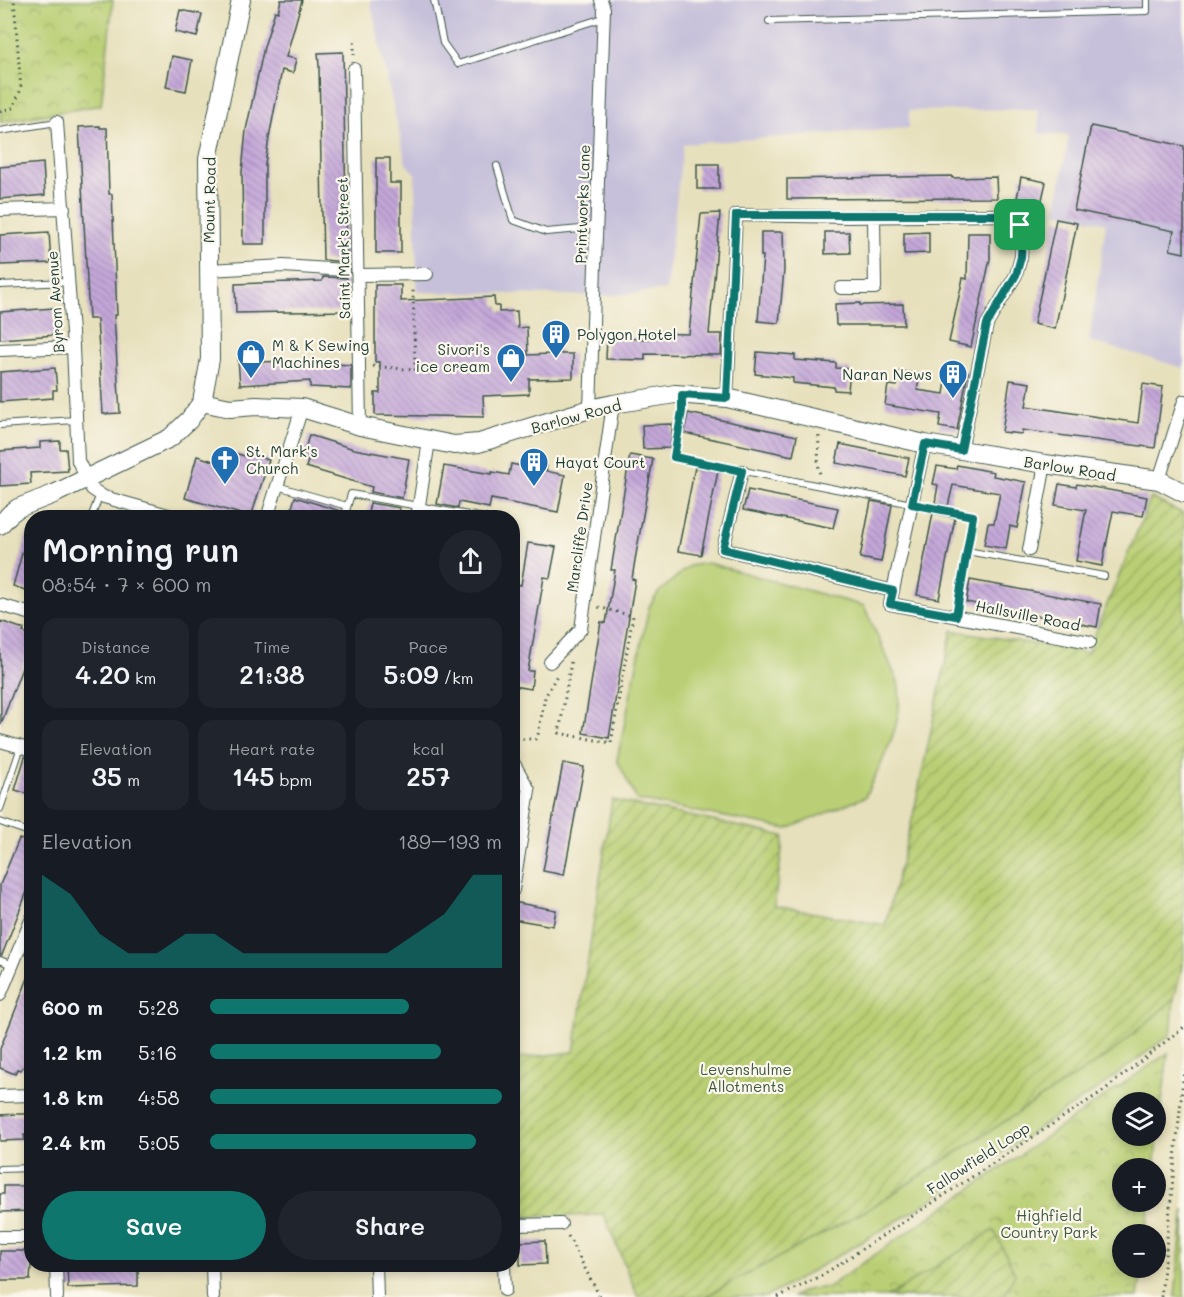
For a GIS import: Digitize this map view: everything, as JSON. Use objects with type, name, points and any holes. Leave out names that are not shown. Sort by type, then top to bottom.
[{"type":"street","name":"Mount Road","points":[[202,402],[210,359],[208,159],[241,0]]},
{"type":"street","name":"Printworks Lane","points":[[590,409],[603,18],[601,0]]},
{"type":"street","name":"Saint Mark's Street","points":[[354,69],[360,426]]},
{"type":"street","name":"Byrom Avenue","points":[[57,122],[73,347],[78,461],[92,489],[99,494]]},
{"type":"street","points":[[0,210],[64,208]]},
{"type":"street","points":[[727,398],[736,215],[994,215],[1012,219],[1020,225],[1021,257],[1016,275],[987,324],[961,450]]},
{"type":"street","points":[[841,288],[875,288],[874,216]]},
{"type":"street","points":[[208,270],[282,266],[344,270]]},
{"type":"street","points":[[358,275],[427,274]]},
{"type":"street","points":[[0,350],[73,347]]},
{"type":"street","name":"Barlow Road","points":[[202,402],[230,408],[256,406],[302,408],[360,426],[454,445],[479,443],[613,404],[675,394],[727,398],[925,444],[1159,480],[1184,493]]},
{"type":"street","points":[[1159,480],[1184,401]]},
{"type":"street","points":[[0,523],[18,508],[87,479],[170,438],[189,420],[202,402]]},
{"type":"street","name":"Marcliffe Drive","points":[[554,658],[581,629],[613,404]]},
{"type":"street","points":[[270,510],[302,408]]},
{"type":"street","points":[[418,510],[429,441]]},
{"type":"street","points":[[742,471],[723,549],[893,591],[925,444]]},
{"type":"street","points":[[1029,550],[1045,464]]},
{"type":"street","points":[[99,494],[150,510]]},
{"type":"street","name":"Hallsville Road","points":[[893,591],[890,604],[1090,642]]},
{"type":"street","points":[[0,605],[24,612]]},
{"type":"street","points":[[0,741],[24,747]]},
{"type":"street","points":[[520,774],[529,790],[520,846]]},
{"type":"street","points":[[0,995],[24,937]]},
{"type":"street","points":[[0,1096],[24,1095]]},
{"type":"street","points":[[520,1225],[561,1224]]},
{"type":"street","points":[[0,1237],[24,1237]]},
{"type":"street","points":[[56,1272],[57,1297]]},
{"type":"street","points":[[212,1272],[213,1297]]},
{"type":"street","points":[[376,1272],[377,1297]]},
{"type":"street","points":[[504,1272],[505,1290]]},
{"type":"lane","points":[[434,0],[443,43],[458,64],[603,18]]},
{"type":"lane","points":[[769,21],[1148,11],[1147,0]]},
{"type":"lane","points":[[0,131],[57,122]]},
{"type":"lane","points":[[497,166],[513,220],[546,232],[581,229],[596,224]]},
{"type":"lane","points":[[0,285],[68,282]]},
{"type":"lane","points":[[682,395],[682,411],[674,457],[973,516],[956,616]]},
{"type":"lane","points":[[0,425],[75,420]]},
{"type":"lane","points":[[277,486],[347,506]]},
{"type":"lane","points":[[94,510],[99,494]]},
{"type":"lane","points":[[346,510],[351,494],[414,510]]},
{"type":"lane","points":[[967,551],[1104,576]]},
{"type":"lane","points":[[0,809],[24,753]]},
{"type":"lane","points":[[0,822],[24,830]]},
{"type":"lane","points":[[0,960],[12,965]]},
{"type":"lane","points":[[0,1169],[24,1168]]},
{"type":"path","points":[[0,111],[13,108],[21,88],[14,0]]},
{"type":"path","points":[[359,365],[416,370],[413,281]]},
{"type":"path","points":[[819,420],[818,463],[822,486]]},
{"type":"path","points":[[576,635],[559,733],[611,743],[633,616],[584,604]]},
{"type":"path","points":[[520,740],[535,740],[538,735],[545,697],[560,669],[562,660],[554,658]]},
{"type":"path","name":"Fallowfield Loop","points":[[778,1297],[821,1276],[1093,1097],[1184,1027]]},
{"type":"path","points":[[1161,1297],[1184,1070]]},
{"type":"path","points":[[561,1224],[600,1297]]},
{"type":"shaded area","points":[[370,0],[1184,0],[1184,368],[1089,341],[1106,223],[1056,212],[1069,135],[1039,134],[1038,109],[909,111],[909,128],[683,144],[666,290],[604,296],[417,292],[415,173],[406,164]]},
{"type":"green space","points":[[0,0],[113,0],[101,105],[0,122]]},
{"type":"green space","name":"Levenshulme Allotments","points":[[1151,498],[1184,514],[1184,959],[1174,999],[1111,1053],[867,1210],[704,1297],[638,1297],[604,1215],[520,1217],[520,1058],[574,1052],[612,800],[784,836],[774,906],[885,925],[913,816],[952,630],[1087,653]]},
{"type":"green space","points":[[708,563],[864,606],[898,682],[900,697],[890,742],[865,797],[787,829],[637,800],[617,760],[649,607],[658,593],[689,566]]},
{"type":"green space","points":[[1174,999],[1171,1034],[1103,1085],[914,1211],[766,1297],[704,1297],[867,1210],[1111,1053]]},
{"type":"green space","name":"Highfield Country Park","points":[[1168,1053],[1163,1092],[1112,1092],[1112,1146],[1157,1146],[1155,1158],[1112,1158],[1112,1212],[1149,1212],[1147,1224],[1112,1224],[1112,1278],[1141,1278],[1138,1297],[792,1297],[806,1290],[828,1287]]},
{"type":"green space","points":[[1184,1209],[1184,1297],[1175,1297]]},
{"type":"green space","points":[[994,1230],[1015,1274],[1004,1297],[887,1297]]},
{"type":"building","points":[[281,0],[302,0],[286,57],[296,59],[293,73],[282,70],[269,138],[265,164],[265,244],[243,244],[242,172],[246,130],[264,47],[275,11],[278,12]]},
{"type":"building","points":[[180,10],[202,14],[197,37],[175,32]]},
{"type":"building","points":[[343,52],[346,262],[323,260],[318,53]]},
{"type":"building","points":[[172,56],[192,60],[186,91],[166,87]]},
{"type":"building","points":[[100,126],[100,128],[107,128],[109,194],[112,194],[117,315],[114,315],[120,413],[103,414],[97,319],[89,319],[79,127]]},
{"type":"building","points":[[1091,126],[1184,146],[1184,253],[1170,250],[1174,231],[1074,210]]},
{"type":"building","points":[[376,158],[390,158],[390,183],[401,183],[401,253],[376,253]]},
{"type":"building","points":[[43,163],[45,195],[0,199],[0,167]]},
{"type":"building","points":[[697,164],[719,164],[719,189],[697,189]]},
{"type":"building","points":[[952,176],[952,178],[996,177],[997,198],[787,199],[787,179]]},
{"type":"building","points":[[1021,177],[1046,182],[1041,204],[1017,198]]},
{"type":"building","points":[[720,213],[709,334],[722,334],[721,355],[645,354],[645,360],[606,359],[607,338],[647,339],[647,333],[689,334],[701,214]]},
{"type":"building","points":[[1056,219],[1077,223],[1055,329],[1034,324]]},
{"type":"building","points":[[49,232],[51,263],[0,265],[0,235]]},
{"type":"building","points":[[761,232],[783,232],[784,270],[779,323],[758,321],[763,256],[761,256]]},
{"type":"building","points":[[825,232],[849,232],[850,253],[825,254]]},
{"type":"building","points":[[929,232],[929,253],[904,254],[904,233]]},
{"type":"building","points":[[968,233],[990,233],[990,259],[971,347],[949,342],[963,278],[967,279]]},
{"type":"building","points":[[323,277],[347,278],[347,311],[236,313],[235,284],[322,281]]},
{"type":"building","points":[[375,285],[401,285],[401,301],[494,297],[495,306],[499,306],[499,312],[517,311],[518,328],[527,327],[528,355],[550,354],[554,338],[561,354],[573,354],[573,378],[529,379],[529,394],[483,396],[484,417],[375,415],[375,393],[380,393],[380,362],[375,362]]},
{"type":"building","points":[[860,303],[860,305],[903,304],[904,325],[836,325],[835,304]]},
{"type":"building","points":[[54,308],[56,335],[0,339],[0,312]]},
{"type":"building","points":[[757,352],[795,355],[795,360],[836,363],[836,368],[850,369],[848,391],[834,390],[834,387],[793,383],[793,378],[755,374]]},
{"type":"building","points":[[238,359],[351,365],[351,389],[310,387],[310,381],[240,385]]},
{"type":"building","points":[[55,368],[57,390],[53,390],[53,398],[0,402],[0,372]]},
{"type":"building","points":[[948,368],[968,372],[957,430],[939,427],[941,414],[885,405],[888,385],[897,386],[900,371],[920,374],[917,390],[944,394]]},
{"type":"building","points":[[1010,380],[1030,383],[1026,406],[1138,423],[1143,384],[1163,387],[1155,448],[1022,430],[1022,434],[1002,432]]},
{"type":"building","points":[[688,413],[797,436],[793,456],[684,433]]},
{"type":"building","points":[[672,424],[670,448],[643,449],[642,425]]},
{"type":"building","points":[[309,435],[354,449],[409,459],[402,498],[371,492],[372,487],[306,467],[309,458],[303,456]]},
{"type":"building","points":[[60,441],[60,449],[66,449],[68,471],[30,473],[31,484],[0,486],[0,451],[40,448],[40,442]]},
{"type":"building","points":[[840,444],[909,458],[905,476],[836,463]]},
{"type":"building","name":"St. Mark's Church","points":[[227,451],[245,456],[246,453],[269,460],[253,510],[227,510],[185,498],[197,456],[223,464]]},
{"type":"building","points":[[630,455],[653,459],[632,579],[635,580],[609,738],[583,733],[601,622],[606,623],[615,570],[611,570]]},
{"type":"building","points":[[532,463],[547,466],[546,471],[565,475],[558,512],[491,499],[489,508],[459,502],[458,508],[437,504],[444,466],[509,475],[511,464],[531,468]]},
{"type":"building","points":[[957,465],[994,472],[993,476],[1026,482],[1017,528],[1010,526],[1006,549],[984,545],[988,523],[994,523],[1000,493],[953,485],[948,506],[935,503],[938,485],[933,484],[937,466],[956,469]]},
{"type":"building","points":[[695,467],[718,471],[701,555],[678,551]]},
{"type":"building","points":[[1059,484],[1076,487],[1077,484],[1147,497],[1143,516],[1113,511],[1102,566],[1076,561],[1086,510],[1055,505]]},
{"type":"building","points":[[748,490],[838,508],[833,528],[743,510]]},
{"type":"building","points":[[295,497],[337,510],[291,510]]},
{"type":"building","points":[[871,501],[892,505],[881,562],[860,558]]},
{"type":"building","points":[[370,503],[400,508],[400,510],[369,510]]},
{"type":"building","points":[[933,513],[955,518],[939,599],[917,595]]},
{"type":"building","points":[[528,543],[556,547],[550,578],[544,577],[528,671],[533,671],[531,689],[520,687],[521,585]]},
{"type":"building","points":[[24,546],[24,589],[13,586]]},
{"type":"building","points":[[970,580],[1101,604],[1097,627],[966,602]]},
{"type":"building","points":[[0,621],[24,629],[24,662],[1,724]]},
{"type":"building","points":[[24,760],[24,793],[15,790]]},
{"type":"building","points":[[563,763],[584,767],[564,875],[543,871]]},
{"type":"building","points":[[19,839],[24,840],[24,899],[2,955],[0,955],[0,885]]},
{"type":"building","points":[[520,903],[556,910],[553,926],[520,920]]},
{"type":"building","points":[[24,988],[24,1066],[21,1070],[17,1069],[15,1074],[0,1068],[0,1049]]},
{"type":"building","points":[[24,1114],[24,1140],[0,1141],[0,1115]]},
{"type":"building","points":[[4,1186],[24,1186],[24,1211],[0,1212],[0,1194],[4,1194]]},
{"type":"building","points":[[545,1241],[546,1264],[520,1265],[520,1242]]},
{"type":"building","points":[[0,1251],[24,1251],[24,1272],[31,1272],[30,1280],[0,1280]]},
{"type":"building","points":[[67,1272],[138,1272],[138,1286],[68,1288]]},
{"type":"place","name":"Polygon Hotel","points":[[556,360]]},
{"type":"place","name":"M & K Sewing Machines","points":[[251,380]]},
{"type":"place","name":"Sivori's ice cream","points":[[511,384]]},
{"type":"place","name":"Naran News","points":[[953,400]]},
{"type":"place","name":"St. Mark's Church","points":[[225,486]]},
{"type":"place","name":"Hayat Court","points":[[534,488]]},
{"type":"route","points":[[736,215],[847,217],[994,215],[1012,219],[1020,225],[1021,257],[1016,275],[987,324],[961,450],[925,444],[912,504],[973,516],[956,616],[890,604],[893,591],[723,549],[742,471],[674,457],[682,411],[682,395],[727,398],[736,215]]}]
